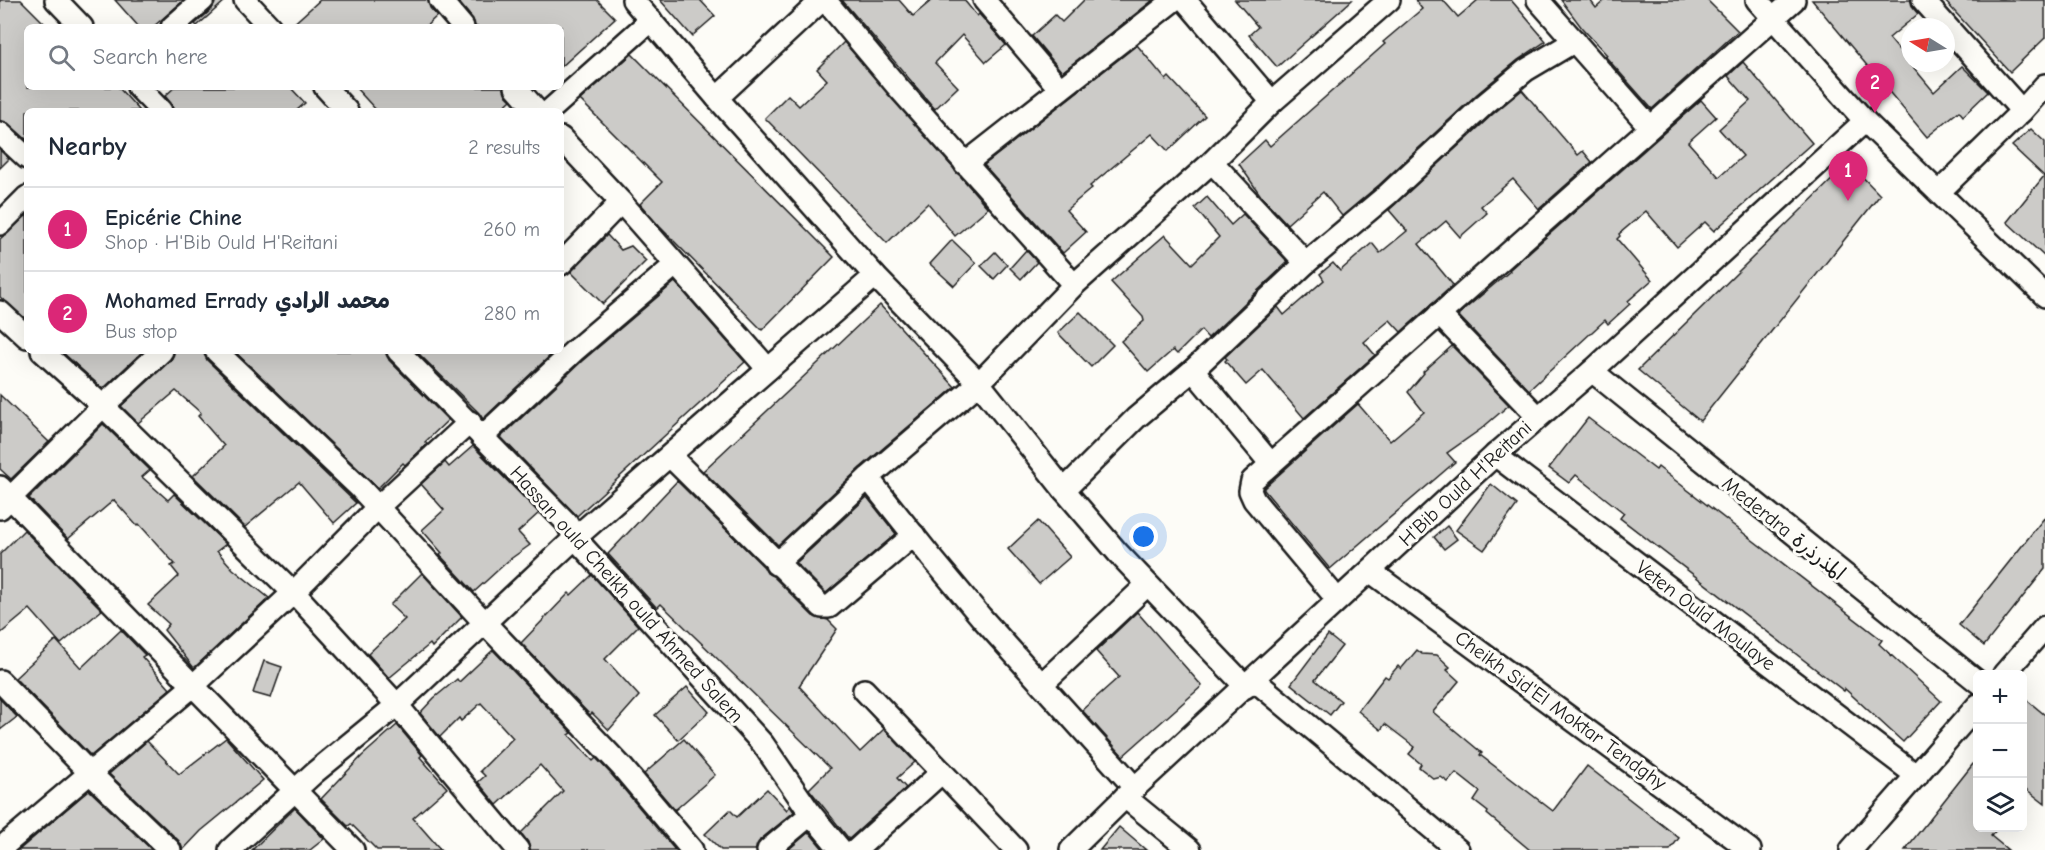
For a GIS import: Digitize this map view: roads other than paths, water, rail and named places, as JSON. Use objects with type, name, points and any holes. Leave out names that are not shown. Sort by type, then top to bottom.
[{"type":"street","points":[[56,0],[79,24]]},
{"type":"street","points":[[175,24],[203,0]]},
{"type":"street","points":[[245,0],[267,24]]},
{"type":"street","points":[[440,0],[460,24]]},
{"type":"street","points":[[633,0],[875,276],[979,383],[1064,490],[1147,585],[1250,683],[1458,850]]},
{"type":"street","points":[[717,98],[823,0],[965,164],[1074,285]]},
{"type":"street","points":[[984,0],[1060,88]]},
{"type":"street","points":[[965,164],[1174,0]]},
{"type":"street","points":[[1185,0],[1272,102]]},
{"type":"street","points":[[1538,0],[1650,127]]},
{"type":"street","points":[[1757,0],[1865,121],[2045,296]]},
{"type":"street","points":[[1337,600],[1254,500],[1250,491],[1252,482],[1794,0]]},
{"type":"street","points":[[1923,0],[2022,111]]},
{"type":"street","points":[[776,564],[868,478],[979,383],[1074,285],[1212,162],[1272,102],[1382,2]]},
{"type":"street","points":[[552,108],[651,20]]},
{"type":"street","points":[[1064,490],[1136,418],[1193,370],[1306,263],[1387,195],[1485,104],[1526,70],[1575,41]]},
{"type":"street","points":[[141,90],[158,108]]},
{"type":"street","points":[[328,90],[344,108]]},
{"type":"street","points":[[519,90],[534,108]]},
{"type":"street","points":[[1939,192],[2043,90]]},
{"type":"street","name":"H'Bib Ould H'Reitani","points":[[1071,850],[1130,792],[1337,600],[1865,121]]},
{"type":"street","points":[[0,133],[24,155]]},
{"type":"street","points":[[564,141],[621,202],[768,369]]},
{"type":"street","points":[[1212,162],[1306,263]]},
{"type":"street","points":[[0,224],[24,200]]},
{"type":"street","points":[[564,261],[621,202]]},
{"type":"street","points":[[568,343],[675,265]]},
{"type":"street","points":[[230,850],[397,705],[575,538],[875,276]]},
{"type":"street","points":[[0,312],[24,334]]},
{"type":"street","points":[[1439,314],[1538,417]]},
{"type":"street","points":[[45,354],[103,406],[293,593],[397,705],[518,850]]},
{"type":"street","points":[[159,354],[4,497],[194,685],[353,850]]},
{"type":"street","points":[[219,354],[378,507],[621,766],[693,850]]},
{"type":"street","name":"Hassan ould Cheikh ould Ahmed Salem","points":[[401,354],[566,522],[575,538],[763,744],[811,814],[841,850]]},
{"type":"street","points":[[0,849],[194,685],[293,593],[378,507],[476,430],[556,354]]},
{"type":"street","points":[[1193,370],[1271,464]]},
{"type":"street","name":"Mederdra المذرذرة","points":[[1592,371],[1973,679]]},
{"type":"street","name":"Veten Ould Moulaye","points":[[1495,455],[1917,776]]},
{"type":"street","points":[[670,456],[818,606],[829,607],[914,535]]},
{"type":"street","points":[[868,478],[981,617],[1042,684],[1130,792],[1190,850]]},
{"type":"street","name":"Cheikh Sid'El Moktar Tendghy","points":[[1370,571],[1750,850]]},
{"type":"street","points":[[1042,684],[1147,585]]},
{"type":"street","points":[[2008,670],[2045,627]]},
{"type":"street","points":[[0,681],[170,850]]},
{"type":"street","points":[[864,690],[1016,850]]},
{"type":"street","points":[[1851,850],[1973,710]]},
{"type":"street","points":[[856,850],[942,771]]},
{"type":"street","points":[[768,850],[811,814]]},
{"type":"place","name":"Mohamed Errady محمد الرادي","points":[[1875,113]]},
{"type":"place","name":"Epicérie Chine","points":[[1848,201]]}]
